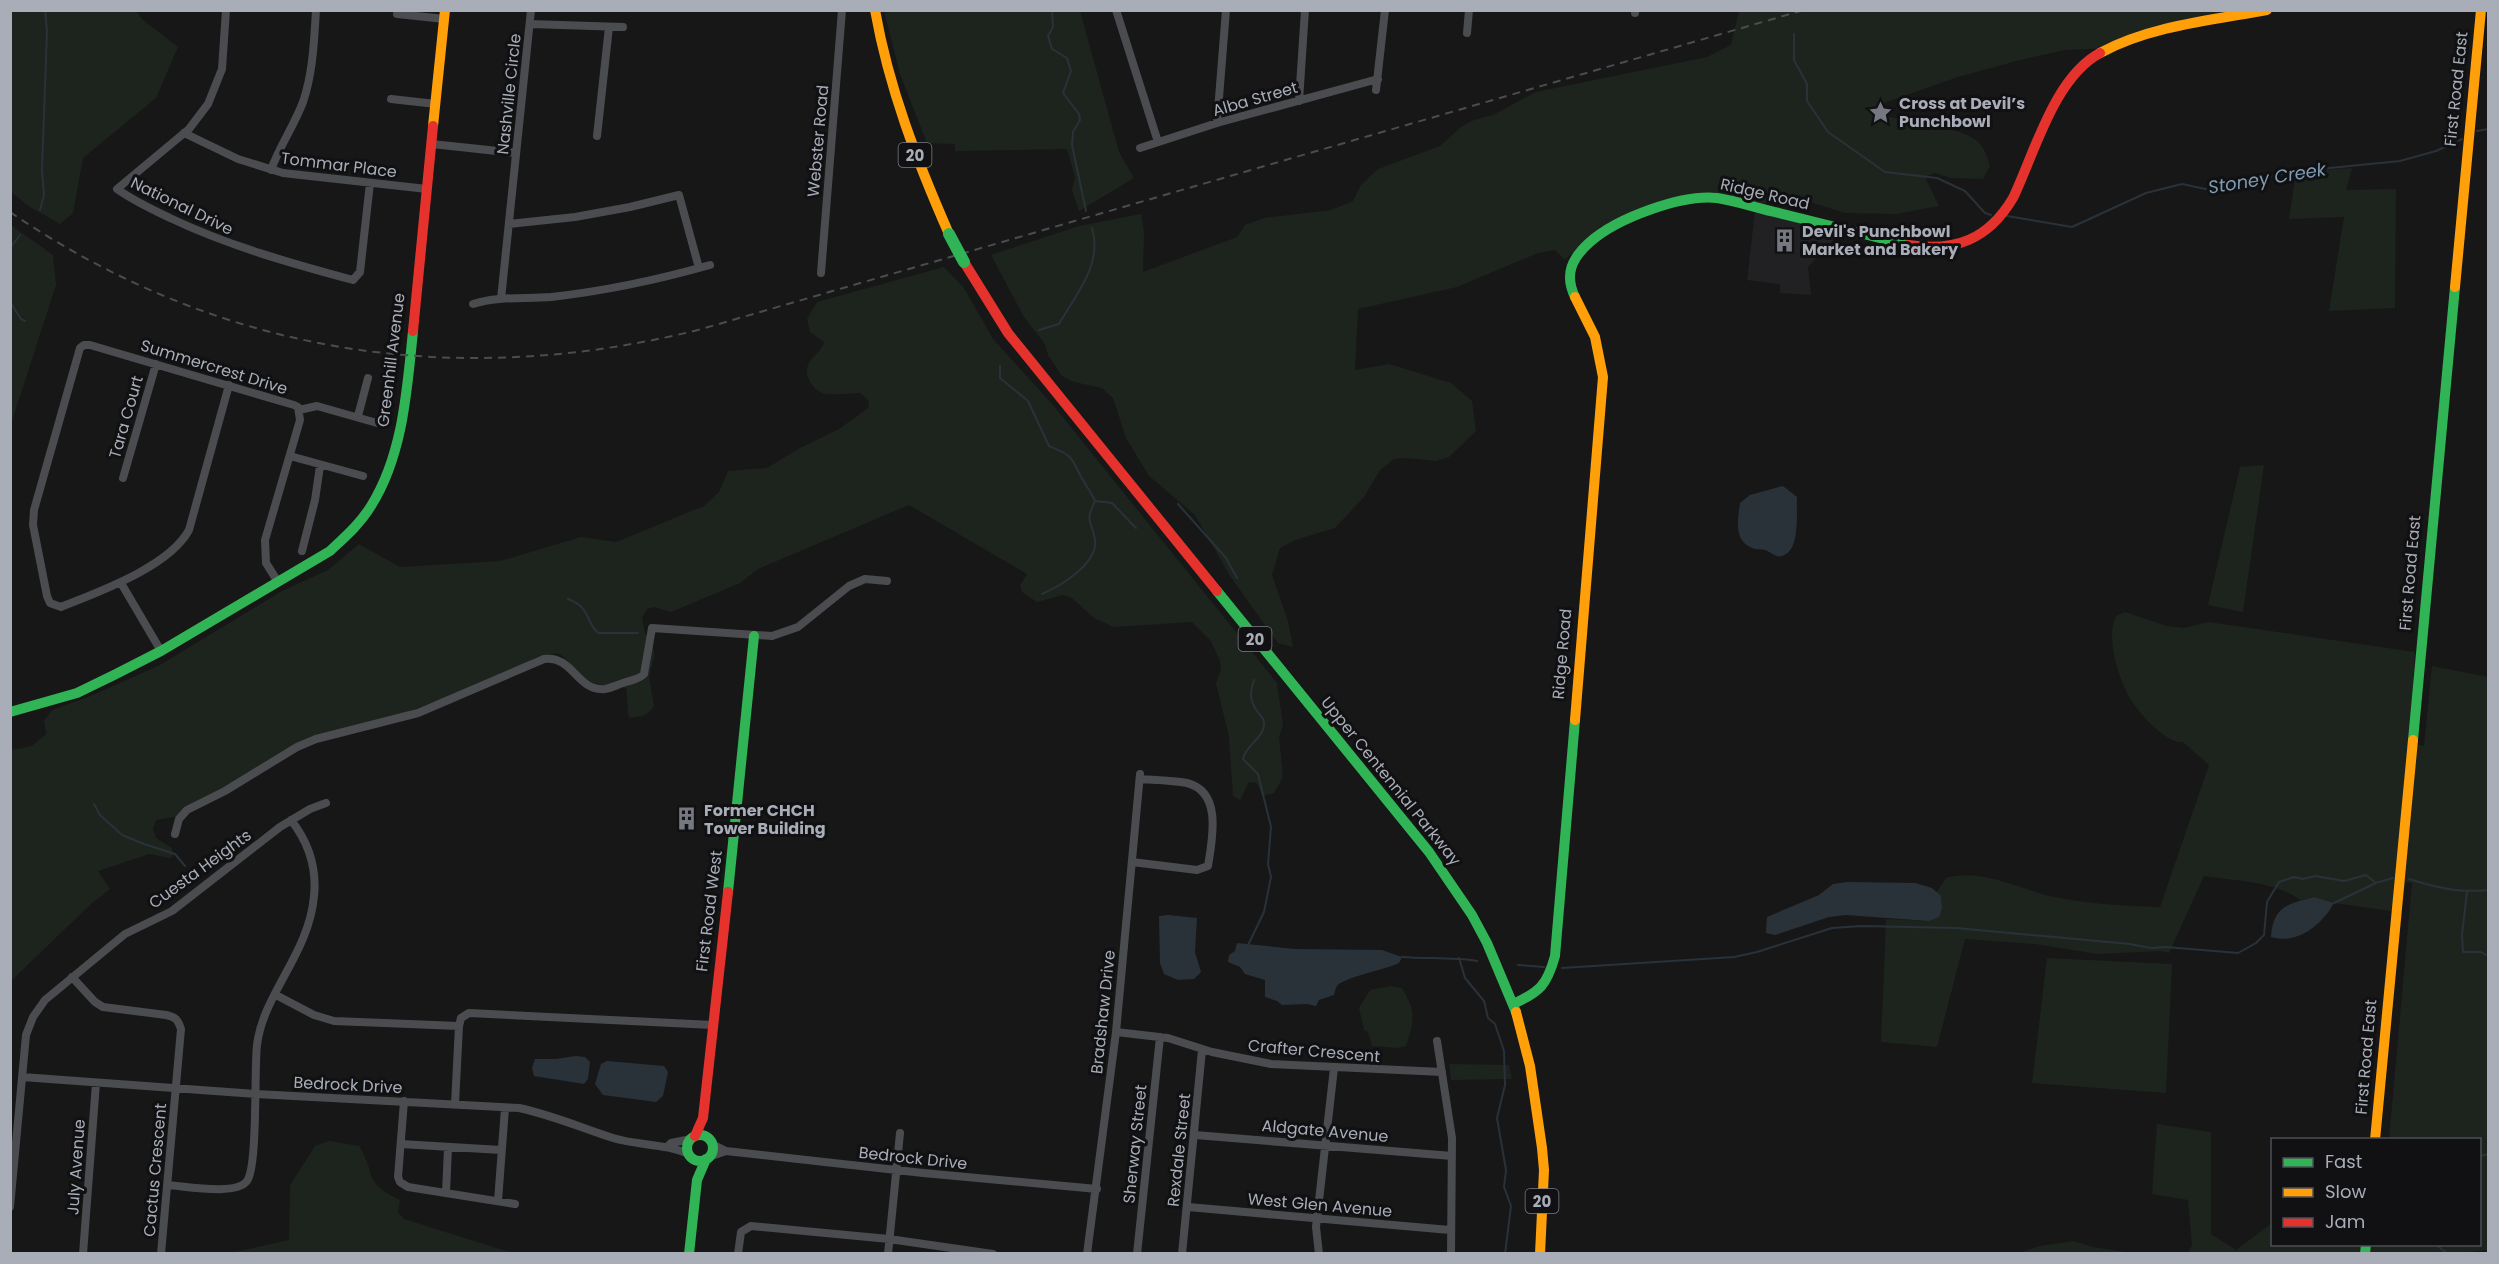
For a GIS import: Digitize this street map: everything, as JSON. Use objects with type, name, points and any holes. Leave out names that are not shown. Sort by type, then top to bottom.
[{"type":"main road","name":"Upper Centennial Parkway","points":[[875,10],[888,74],[908,136],[949,234],[1008,333],[1059,399],[1429,852],[1473,915],[1513,1004],[1530,1066],[1544,1170],[1540,1254]]},
{"type":"main road","name":"Ridge Road","points":[[1513,1004],[1540,991],[1550,973],[1554,956],[1603,377],[1596,338],[1574,295],[1569,279],[1570,266],[1575,259],[1598,235],[1620,221],[1688,201],[1716,198],[1909,245],[1928,248],[1959,245],[1991,228],[2003,214],[2059,99],[2075,72],[2086,60],[2112,48],[2167,31],[2267,10]]},
{"type":"main road","name":"First Road East","points":[[2375,1138],[2481,10]]},
{"type":"main road","name":"Greenhill Avenue","points":[[10,712],[77,693],[160,651],[330,551],[352,531],[371,506],[401,429],[445,15]]},
{"type":"main road","name":"First Road West","points":[[700,1148],[754,636]]},
{"type":"main road","points":[[689,1254],[700,1148]]},
{"type":"street","name":"National Drive","points":[[225,10],[224,54],[217,86],[205,109],[184,133],[117,189],[132,199],[202,233],[252,252],[353,280],[360,272],[370,183]]},
{"type":"street","points":[[271,170],[308,86],[313,60],[316,10]]},
{"type":"street","points":[[530,24],[531,10]]},
{"type":"street","name":"Webster Road","points":[[821,273],[842,10]]},
{"type":"street","points":[[1116,10],[1158,142]]},
{"type":"street","points":[[1217,123],[1226,10]]},
{"type":"street","points":[[1299,101],[1305,10]]},
{"type":"street","points":[[1376,90],[1385,10]]},
{"type":"street","points":[[1467,33],[1469,10]]},
{"type":"street","points":[[397,14],[445,15]]},
{"type":"street","name":"Nashville Circle","points":[[501,299],[530,24],[623,27]]},
{"type":"street","points":[[597,136],[609,27]]},
{"type":"street","name":"Alba Street","points":[[1140,148],[1217,123],[1378,79]]},
{"type":"street","points":[[391,99],[436,104]]},
{"type":"street","name":"Tommar Place","points":[[184,133],[238,159],[291,175],[427,189]]},
{"type":"street","points":[[432,144],[516,153]]},
{"type":"street","points":[[508,224],[575,217],[679,195],[699,268]]},
{"type":"street","points":[[473,303],[603,290],[710,265]]},
{"type":"street","name":"Summercrest Drive","points":[[121,583],[61,607],[50,603],[33,525],[34,510],[80,348],[84,345],[229,385],[294,405],[299,410],[301,418],[265,540],[266,563],[278,582]]},
{"type":"street","name":"Tara Court","points":[[123,478],[156,364]]},
{"type":"street","points":[[358,416],[368,378]]},
{"type":"street","points":[[160,651],[121,583],[175,549],[186,536],[229,385]]},
{"type":"street","points":[[299,410],[317,406],[376,423]]},
{"type":"street","points":[[290,456],[363,476]]},
{"type":"street","points":[[302,551],[315,500],[320,466]]},
{"type":"street","points":[[175,834],[179,819],[187,810],[225,791],[297,747],[316,740],[418,713],[542,660],[560,660],[587,685],[602,689],[638,679],[643,675],[652,628],[772,636],[798,627],[849,586],[865,579],[887,581]]},
{"type":"street","name":"Bradshaw Drive","points":[[1087,1254],[1116,1032],[1140,776],[1187,783],[1204,793],[1212,809],[1213,820],[1208,866],[1197,870],[1132,862]]},
{"type":"street","name":"Cuesta Heights","points":[[22,1077],[26,1035],[33,1017],[45,1000],[125,934],[171,911],[291,820],[326,803]]},
{"type":"street","points":[[167,1185],[228,1189],[245,1183],[250,1169],[257,1044],[264,1019],[305,938],[314,896],[315,875],[312,858],[302,834],[291,820]]},
{"type":"street","name":"Cactus Crescent","points":[[72,977],[95,1002],[103,1007],[174,1017],[181,1029],[162,1254]]},
{"type":"street","points":[[276,995],[314,1015],[334,1021],[459,1026]]},
{"type":"street","points":[[455,1104],[459,1026],[461,1018],[476,1012],[713,1025]]},
{"type":"street","name":"Crafter Crescent","points":[[1116,1032],[1160,1037],[1249,1061],[1334,1068],[1442,1072]]},
{"type":"street","name":"Sherway Street","points":[[1137,1254],[1160,1037]]},
{"type":"street","points":[[1437,1041],[1450,1122],[1451,1254]]},
{"type":"street","name":"Rexdale Street","points":[[1182,1254],[1202,1050]]},
{"type":"street","points":[[1319,1254],[1317,1218],[1334,1068]]},
{"type":"street","points":[[10,1207],[22,1077]]},
{"type":"street","name":"Bedrock Drive","points":[[22,1077],[256,1094],[519,1108],[558,1118],[636,1144],[700,1148],[1097,1189]]},
{"type":"street","name":"July Avenue","points":[[83,1254],[96,1083]]},
{"type":"street","points":[[404,1101],[398,1177],[400,1182],[408,1187],[515,1204]]},
{"type":"street","points":[[498,1201],[505,1108]]},
{"type":"street","points":[[888,1254],[900,1132]]},
{"type":"street","name":"Aldgate Avenue","points":[[1195,1135],[1452,1156]]},
{"type":"street","name":"Bedrock Drive","points":[[668,1146],[671,1143],[726,1151]]},
{"type":"street","points":[[400,1144],[501,1150]]},
{"type":"street","points":[[446,1193],[448,1148]]},
{"type":"street","name":"West Glen Avenue","points":[[1188,1207],[1450,1230]]},
{"type":"street","points":[[738,1254],[741,1232],[751,1226],[889,1239],[993,1254]]},
{"type":"shaded area","points":[[10,11],[136,11],[142,19],[178,47],[156,98],[83,158],[73,213],[60,224],[30,207],[11,192]]},
{"type":"shaded area","points":[[884,11],[1080,11],[1119,152],[1134,178],[1079,211],[1072,190],[1075,177],[1067,149],[955,151],[955,144],[927,143],[900,74]]},
{"type":"shaded area","points":[[1739,11],[2257,11],[2112,48],[2065,50],[2020,60],[1958,77],[1878,105],[1885,116],[1954,130],[1973,138],[1984,150],[1990,166],[1983,179],[1951,178],[1935,173],[1925,177],[1939,206],[1896,214],[1845,213],[1788,195],[1763,204],[1711,194],[1639,209],[1600,227],[1565,260],[1555,250],[1538,253],[1457,287],[1358,309],[1355,370],[1389,364],[1451,383],[1472,401],[1476,431],[1449,457],[1436,461],[1394,459],[1380,470],[1364,497],[1335,528],[1295,540],[1280,548],[1272,575],[1288,621],[1293,647],[1278,643],[1230,576],[1195,515],[1149,476],[1126,438],[1113,398],[1102,388],[1074,382],[1062,376],[1048,355],[1045,344],[1024,317],[991,255],[1079,226],[1141,214],[1144,232],[1143,272],[1237,237],[1245,225],[1264,218],[1331,210],[1353,201],[1361,185],[1378,169],[1440,146],[1461,127],[1474,120],[1493,115],[1536,92],[1707,57],[1731,45]]},
{"type":"shaded area","points":[[2352,168],[2346,190],[2396,189],[2395,308],[2329,311],[2344,217],[2289,219],[2296,172]]},
{"type":"shaded area","points":[[1755,211],[1840,233],[1808,267],[1811,295],[1780,293],[1780,284],[1747,280]]},
{"type":"shaded area","points":[[11,225],[53,255],[56,285],[11,424]]},
{"type":"shaded area","points":[[944,267],[964,288],[993,339],[1053,405],[1277,683],[1283,725],[1279,737],[1283,777],[1274,793],[1262,796],[1257,783],[1249,782],[1240,800],[1233,796],[1229,737],[1216,683],[1221,669],[1220,661],[1211,641],[1192,622],[1114,627],[1094,618],[1072,598],[1063,595],[1037,602],[1022,592],[1020,586],[1027,574],[909,505],[758,569],[740,583],[671,612],[654,607],[647,609],[642,618],[645,633],[654,650],[649,677],[654,706],[643,715],[629,718],[626,688],[589,681],[558,653],[537,657],[509,672],[357,732],[316,742],[288,753],[179,816],[156,820],[153,829],[156,838],[172,848],[173,856],[170,858],[149,854],[98,871],[110,889],[91,904],[11,981],[11,750],[32,746],[46,734],[44,721],[52,710],[93,695],[160,665],[282,591],[328,570],[359,544],[400,567],[500,561],[581,537],[616,542],[704,506],[719,492],[728,471],[767,468],[800,448],[839,429],[868,408],[869,401],[860,393],[826,394],[815,388],[810,381],[807,373],[808,365],[824,342],[810,332],[807,319],[817,302]]},
{"type":"shaded area","points":[[2264,465],[2243,612],[2208,605],[2240,467]]},
{"type":"shaded area","points":[[1783,486],[1797,497],[1797,521],[1792,547],[1788,553],[1776,556],[1765,550],[1754,549],[1746,545],[1739,535],[1738,522],[1740,503],[1750,495]]},
{"type":"shaded area","points":[[2125,612],[2167,626],[2184,628],[2208,622],[2415,652],[2410,743],[2424,746],[2432,666],[2488,677],[2488,1250],[2449,1254],[2188,1253],[2192,1245],[2188,1200],[2152,1194],[2157,1124],[2211,1132],[2211,1234],[2236,1250],[2271,1224],[2271,1246],[2481,1246],[2481,1138],[2389,1138],[2412,883],[2406,882],[2398,912],[2334,903],[2314,897],[2300,900],[2267,885],[2204,876],[2169,953],[2160,951],[2098,954],[2035,944],[1965,939],[1937,1047],[1881,1042],[1886,919],[1929,921],[1942,908],[1941,896],[1936,893],[1946,878],[1960,875],[1989,878],[2059,898],[2160,907],[2209,765],[2183,742],[2175,741],[2158,731],[2142,715],[2130,698],[2119,674],[2112,644],[2113,624],[2116,616]]},
{"type":"shaded area","points":[[1847,882],[1915,883],[1932,888],[1941,896],[1942,908],[1939,917],[1929,921],[1846,915],[1829,917],[1775,935],[1766,933],[1767,917],[1819,895],[1833,884]]},
{"type":"shaded area","points":[[2314,897],[2334,903],[2316,926],[2299,936],[2281,939],[2271,937],[2275,919],[2284,908]]},
{"type":"shaded area","points":[[1159,916],[1197,918],[1195,952],[1201,972],[1194,979],[1178,980],[1164,974],[1160,963]]},
{"type":"shaded area","points":[[1237,943],[1295,949],[1382,950],[1402,957],[1399,963],[1341,983],[1336,987],[1334,995],[1319,1000],[1316,1006],[1282,1005],[1265,997],[1265,980],[1245,974],[1240,967],[1228,962],[1229,955],[1235,951]]},
{"type":"shaded area","points":[[2047,958],[2172,964],[2166,1093],[2032,1083]]},
{"type":"shaded area","points":[[1391,986],[1402,988],[1410,1003],[1413,1016],[1409,1037],[1406,1046],[1398,1048],[1372,1046],[1368,1032],[1364,1030],[1359,1008],[1370,990]]},
{"type":"shaded area","points":[[585,1057],[590,1062],[588,1079],[584,1084],[534,1076],[532,1068],[535,1059]]},
{"type":"shaded area","points":[[607,1061],[664,1066],[668,1072],[663,1096],[656,1102],[603,1095],[595,1084],[601,1064]]},
{"type":"shaded area","points":[[1449,1064],[1509,1065],[1512,1079],[1451,1080]]},
{"type":"shaded area","points":[[330,1141],[359,1146],[375,1182],[380,1188],[400,1200],[398,1212],[404,1219],[512,1253],[231,1253],[289,1240],[290,1185],[315,1146]]},
{"type":"shaded area","points":[[2074,1241],[2093,1247],[2132,1253],[2019,1253],[2040,1246]]},
{"type":"waterway","points":[[40,210],[44,195],[42,170],[47,31],[45,10]]},
{"type":"waterway","points":[[1052,10],[1053,27],[1048,36],[1052,49],[1067,58],[1071,71],[1063,93],[1079,114],[1080,120],[1073,132],[1072,145],[1086,211]]},
{"type":"waterway","name":"Stoney Creek","points":[[1794,34],[1794,60],[1807,84],[1807,101],[1828,132],[1885,172],[1937,178],[1965,191],[1985,213],[1991,215]]},
{"type":"waterway","name":"Stoney Creek","points":[[2477,131],[2488,129]]},
{"type":"waterway","name":"Stoney Creek","points":[[2007,216],[2072,227],[2146,193],[2182,184],[2210,190],[2290,172],[2400,161],[2436,151],[2462,139]]},
{"type":"waterway","points":[[1039,330],[1059,324],[1080,290],[1094,254],[1092,228]]},
{"type":"waterway","points":[[10,248],[20,235]]},
{"type":"waterway","points":[[10,302],[21,319],[25,321]]},
{"type":"waterway","points":[[1000,366],[1000,378],[1028,401],[1049,446],[1072,459],[1095,501],[1112,503],[1136,528]]},
{"type":"waterway","points":[[1042,594],[1067,580],[1091,557],[1095,540],[1089,518],[1095,501]]},
{"type":"waterway","points":[[1178,504],[1226,558],[1237,578]]},
{"type":"waterway","points":[[568,599],[584,610],[598,633],[638,633]]},
{"type":"waterway","points":[[1249,943],[1264,912],[1271,877],[1268,864],[1271,827],[1258,774],[1243,759],[1247,750],[1261,733],[1264,723],[1251,700],[1254,680]]},
{"type":"waterway","points":[[94,804],[100,815],[122,835],[175,854],[185,866]]},
{"type":"waterway","points":[[1562,968],[1734,957],[1832,928],[1861,926],[1956,928],[2130,944],[2151,948],[2166,947],[2238,953],[2256,943],[2264,935],[2267,902],[2279,882],[2294,877],[2303,879],[2315,876],[2344,881],[2366,875],[2376,883]]},
{"type":"waterway","points":[[2334,903],[2376,883],[2393,878]]},
{"type":"waterway","points":[[2409,879],[2448,889],[2488,890]]},
{"type":"waterway","points":[[2467,892],[2462,934],[2463,952],[2481,952],[2488,956]]},
{"type":"waterway","points":[[1402,957],[1477,961]]},
{"type":"waterway","points":[[1459,958],[1465,978],[1484,1001],[1488,1018],[1495,1024],[1504,1051],[1505,1085],[1497,1118],[1506,1170],[1504,1187],[1511,1206],[1505,1254]]},
{"type":"waterway","points":[[1518,965],[1544,967]]},
{"type":"waterway","points":[[2481,1156],[2488,1154]]},
{"type":"waterway","points":[[2438,1246],[2448,1254]]},
{"type":"railway","points":[[10,212],[90,261],[172,299],[256,328],[341,347],[428,357],[517,357],[607,348],[698,330],[1804,10]]},
{"type":"traffic: fast","points":[[1575,297],[1570,274],[1574,260],[1590,242],[1616,224],[1633,216],[1686,200],[1725,199],[1908,245]]},
{"type":"traffic: fast","points":[[949,234],[964,262]]},
{"type":"traffic: fast","points":[[2413,740],[2455,287]]},
{"type":"traffic: fast","points":[[10,712],[77,693],[161,651],[330,551],[341,541],[367,513],[382,486],[390,465],[402,422],[413,331]]},
{"type":"traffic: fast","points":[[1217,591],[1429,852],[1472,915],[1487,943],[1516,1012]]},
{"type":"traffic: fast","points":[[728,892],[754,636]]},
{"type":"traffic: fast","points":[[1513,1004],[1530,996],[1541,986],[1549,974],[1555,956],[1575,720]]},
{"type":"traffic: fast","points":[[700,1135],[709,1139],[713,1148],[709,1157],[700,1161],[691,1157],[687,1148],[691,1139],[700,1135]]},
{"type":"traffic: fast","points":[[689,1254],[697,1180],[706,1159]]},
{"type":"traffic: fast","points":[[2365,1254],[2366,1246]]},
{"type":"traffic: slow","points":[[433,126],[445,10]]},
{"type":"traffic: slow","points":[[875,10],[888,68],[905,124],[949,234]]},
{"type":"traffic: slow","points":[[2100,53],[2139,36],[2160,30],[2267,10]]},
{"type":"traffic: slow","points":[[2455,287],[2481,10]]},
{"type":"traffic: slow","points":[[1575,297],[1595,337],[1603,377],[1575,720]]},
{"type":"traffic: slow","points":[[2375,1138],[2413,740]]},
{"type":"traffic: slow","points":[[1516,1012],[1530,1066],[1542,1148],[1544,1170],[1540,1254]]},
{"type":"traffic: jam","points":[[1908,245],[1941,247],[1955,244],[1969,240],[1993,224],[2013,198],[2038,138],[2058,98],[2070,80],[2100,53]]},
{"type":"traffic: jam","points":[[413,331],[433,126]]},
{"type":"traffic: jam","points":[[964,262],[1008,333],[1217,591]]},
{"type":"traffic: jam","points":[[695,1136],[703,1118],[728,892]]},
{"type":"place","name":"Cross at Devil’s Punchbowl","points":[[1881,112]]},
{"type":"place","name":"Devil's Punchbowl Market and Bakery","points":[[1784,240]]},
{"type":"place","name":"Former CHCH Tower Building","points":[[686,819]]}]
